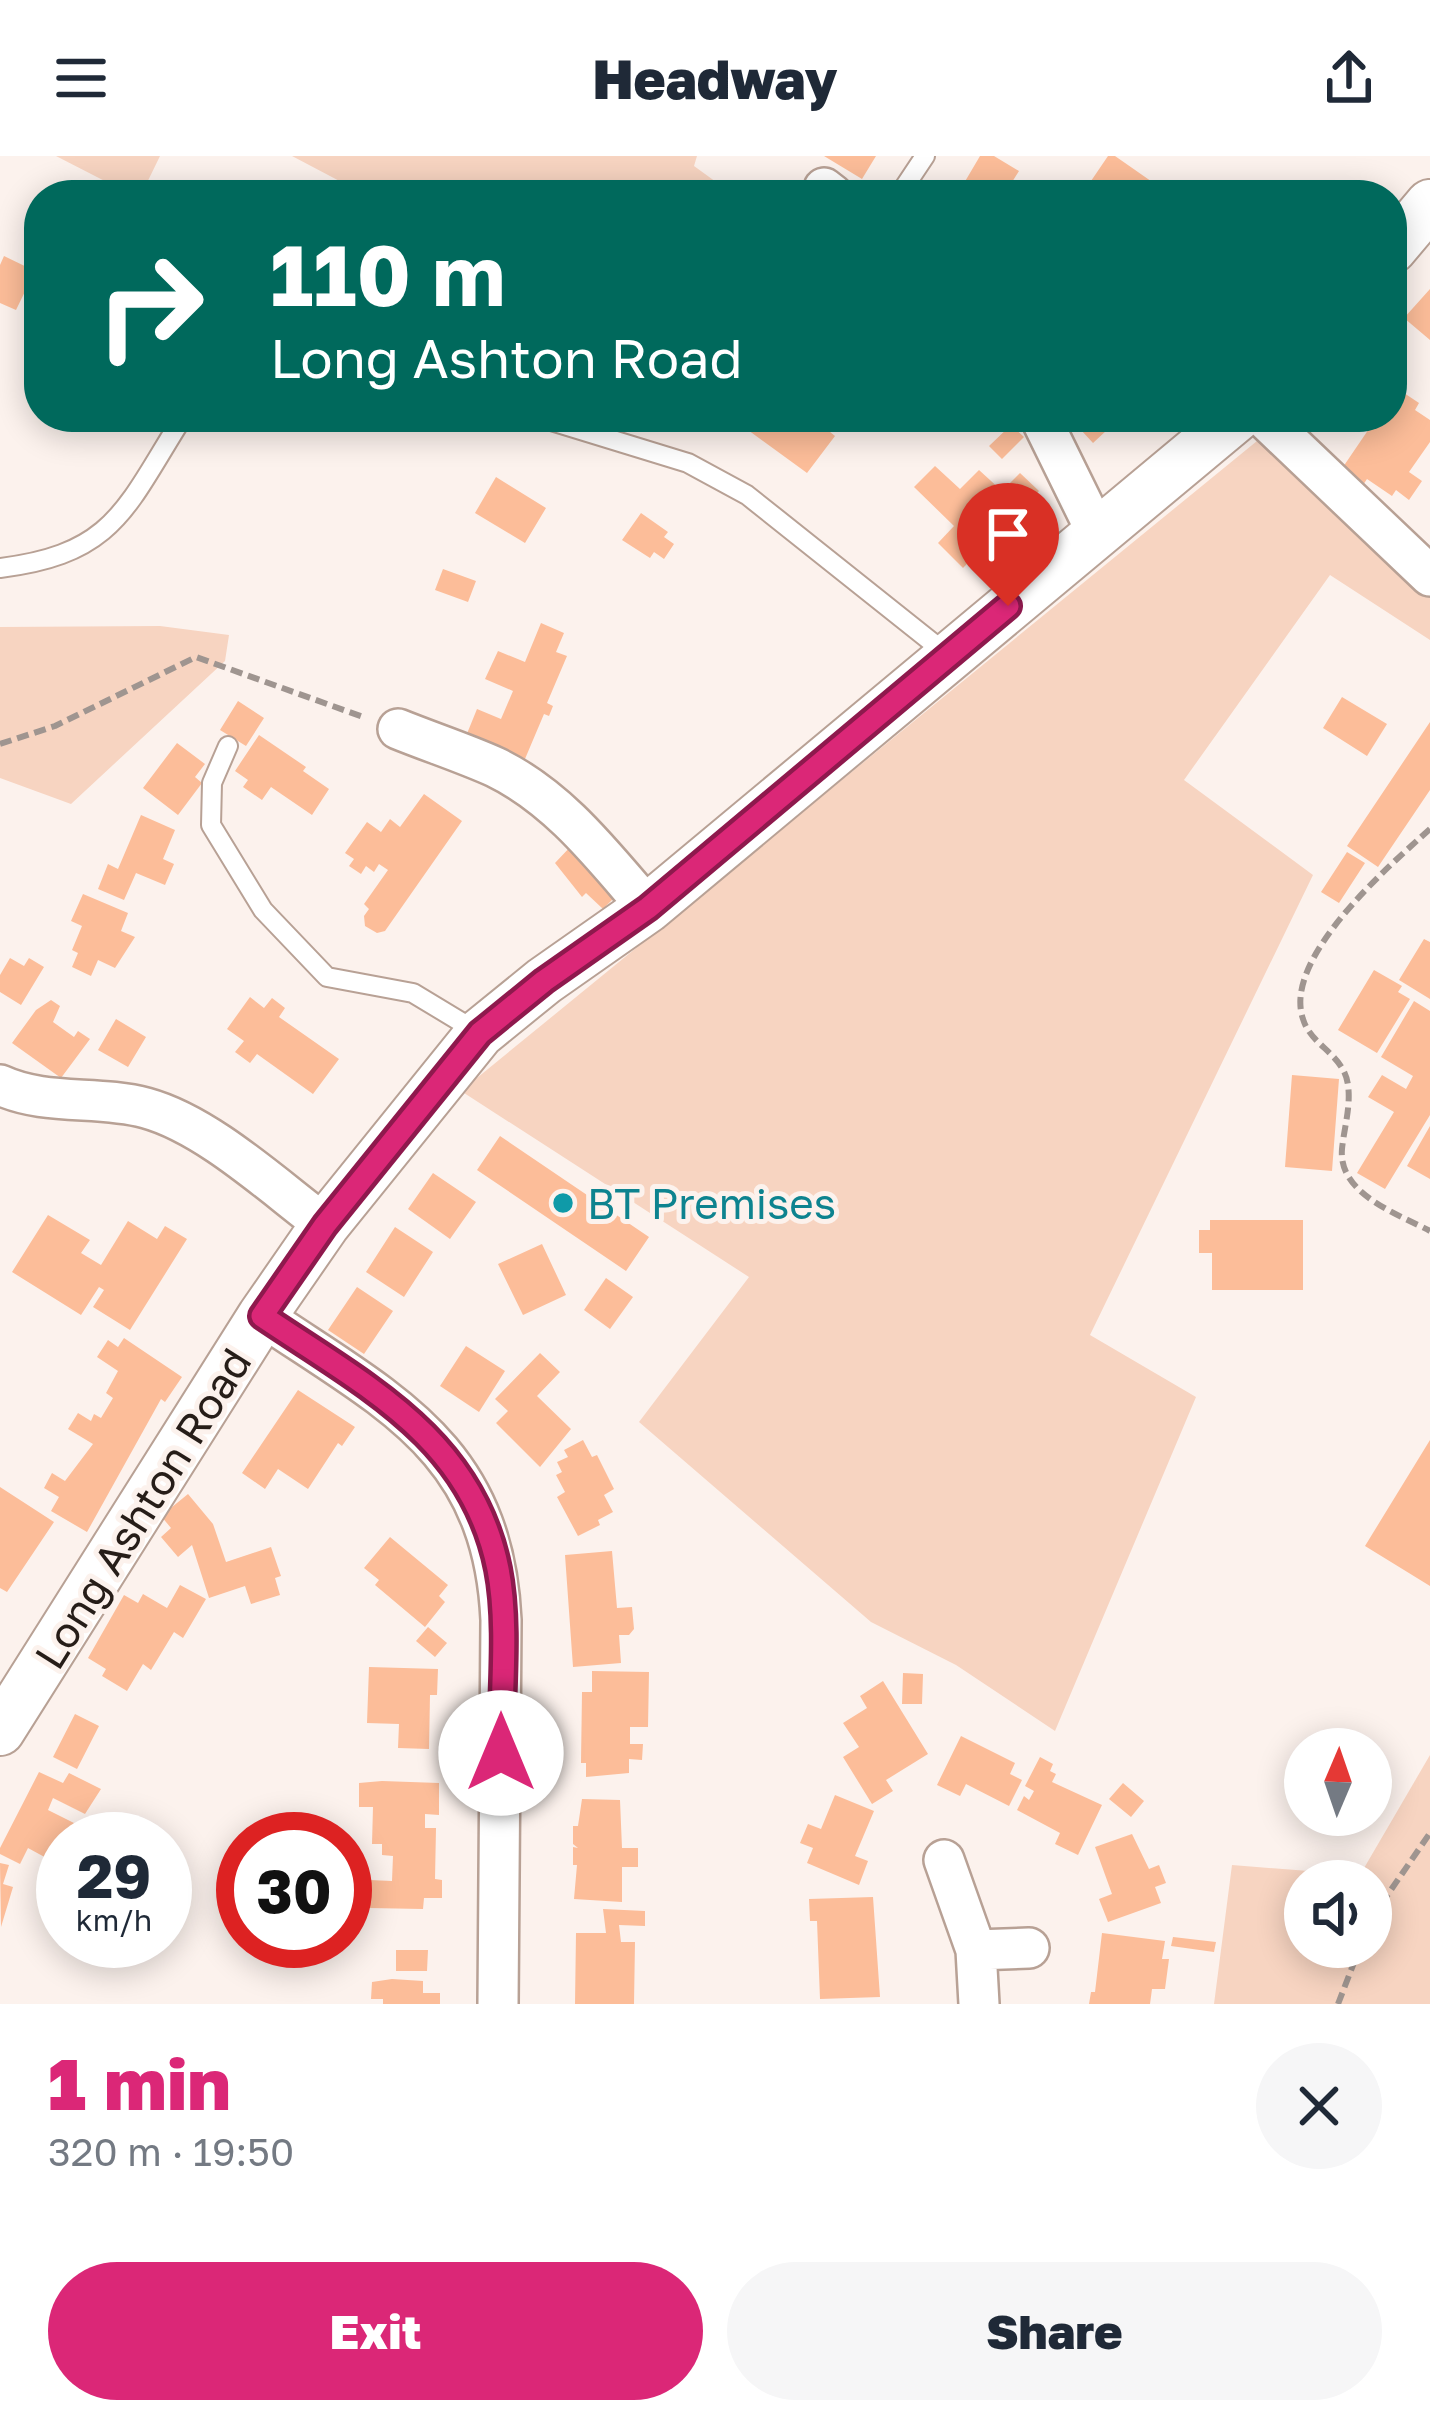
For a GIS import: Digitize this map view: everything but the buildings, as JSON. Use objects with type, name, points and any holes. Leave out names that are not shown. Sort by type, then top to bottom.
[{"type":"street","points":[[1407,231],[1430,204]]},
{"type":"street","points":[[1047,432],[1096,532]]},
{"type":"street","name":"Long Ashton Road","points":[[0,1731],[262,1316],[325,1225],[480,1033],[648,908],[1219,432]]},
{"type":"street","points":[[1279,432],[1430,577]]},
{"type":"street","points":[[398,729],[496,768],[530,788],[580,829],[648,908]]},
{"type":"street","points":[[0,1085],[23,1096],[100,1100],[154,1110],[202,1135],[325,1225]]},
{"type":"street","points":[[262,1316],[400,1410],[436,1442],[460,1473],[490,1540],[499,1573],[501,1620],[498,2004]]},
{"type":"street","points":[[944,1860],[976,1950],[979,2004]]},
{"type":"street","points":[[976,1950],[1029,1948]]},
{"type":"lane","points":[[0,568],[45,562],[79,550],[101,535],[129,502],[173,432]]},
{"type":"lane","points":[[587,432],[688,463],[747,495],[948,656]]},
{"type":"lane","points":[[228,746],[212,783],[211,825],[263,910],[327,976],[413,994],[480,1033]]},
{"type":"path","points":[[0,744],[55,726],[196,657],[398,729]]},
{"type":"path","points":[[1430,829],[1338,919],[1305,977],[1300,1004],[1303,1022],[1344,1068],[1348,1110],[1341,1155],[1344,1169],[1365,1195],[1430,1231]]},
{"type":"path","points":[[1392,1888],[1430,1833]]},
{"type":"path","points":[[1338,2004],[1352,1968]]},
{"type":"shaded area","points":[[56,156],[160,156],[148,180],[103,180]]},
{"type":"shaded area","points":[[292,156],[697,156],[694,166],[713,180],[338,180]]},
{"type":"shaded area","points":[[1257,441],[1284,456],[1430,596],[1430,640],[1330,575],[1184,780],[1313,875],[1090,1335],[1196,1397],[1055,1731],[956,1665],[871,1622],[639,1422],[749,1277],[461,1091]]},
{"type":"shaded area","points":[[160,626],[229,635],[225,661],[71,804],[0,778],[0,627]]},
{"type":"shaded area","points":[[1430,1755],[1430,2004],[1214,2004],[1232,1865],[1284,1869],[1284,1968],[1392,1968],[1392,1860],[1369,1860],[1383,1836],[1392,1836],[1392,1820]]},
{"type":"place","name":"BT Premises","points":[[563,1203]]},
{"type":"route","points":[[501,1753],[499,1573],[478,1507],[460,1473],[436,1442],[400,1410],[262,1316],[325,1225],[480,1033],[648,908],[1008,606]]}]
